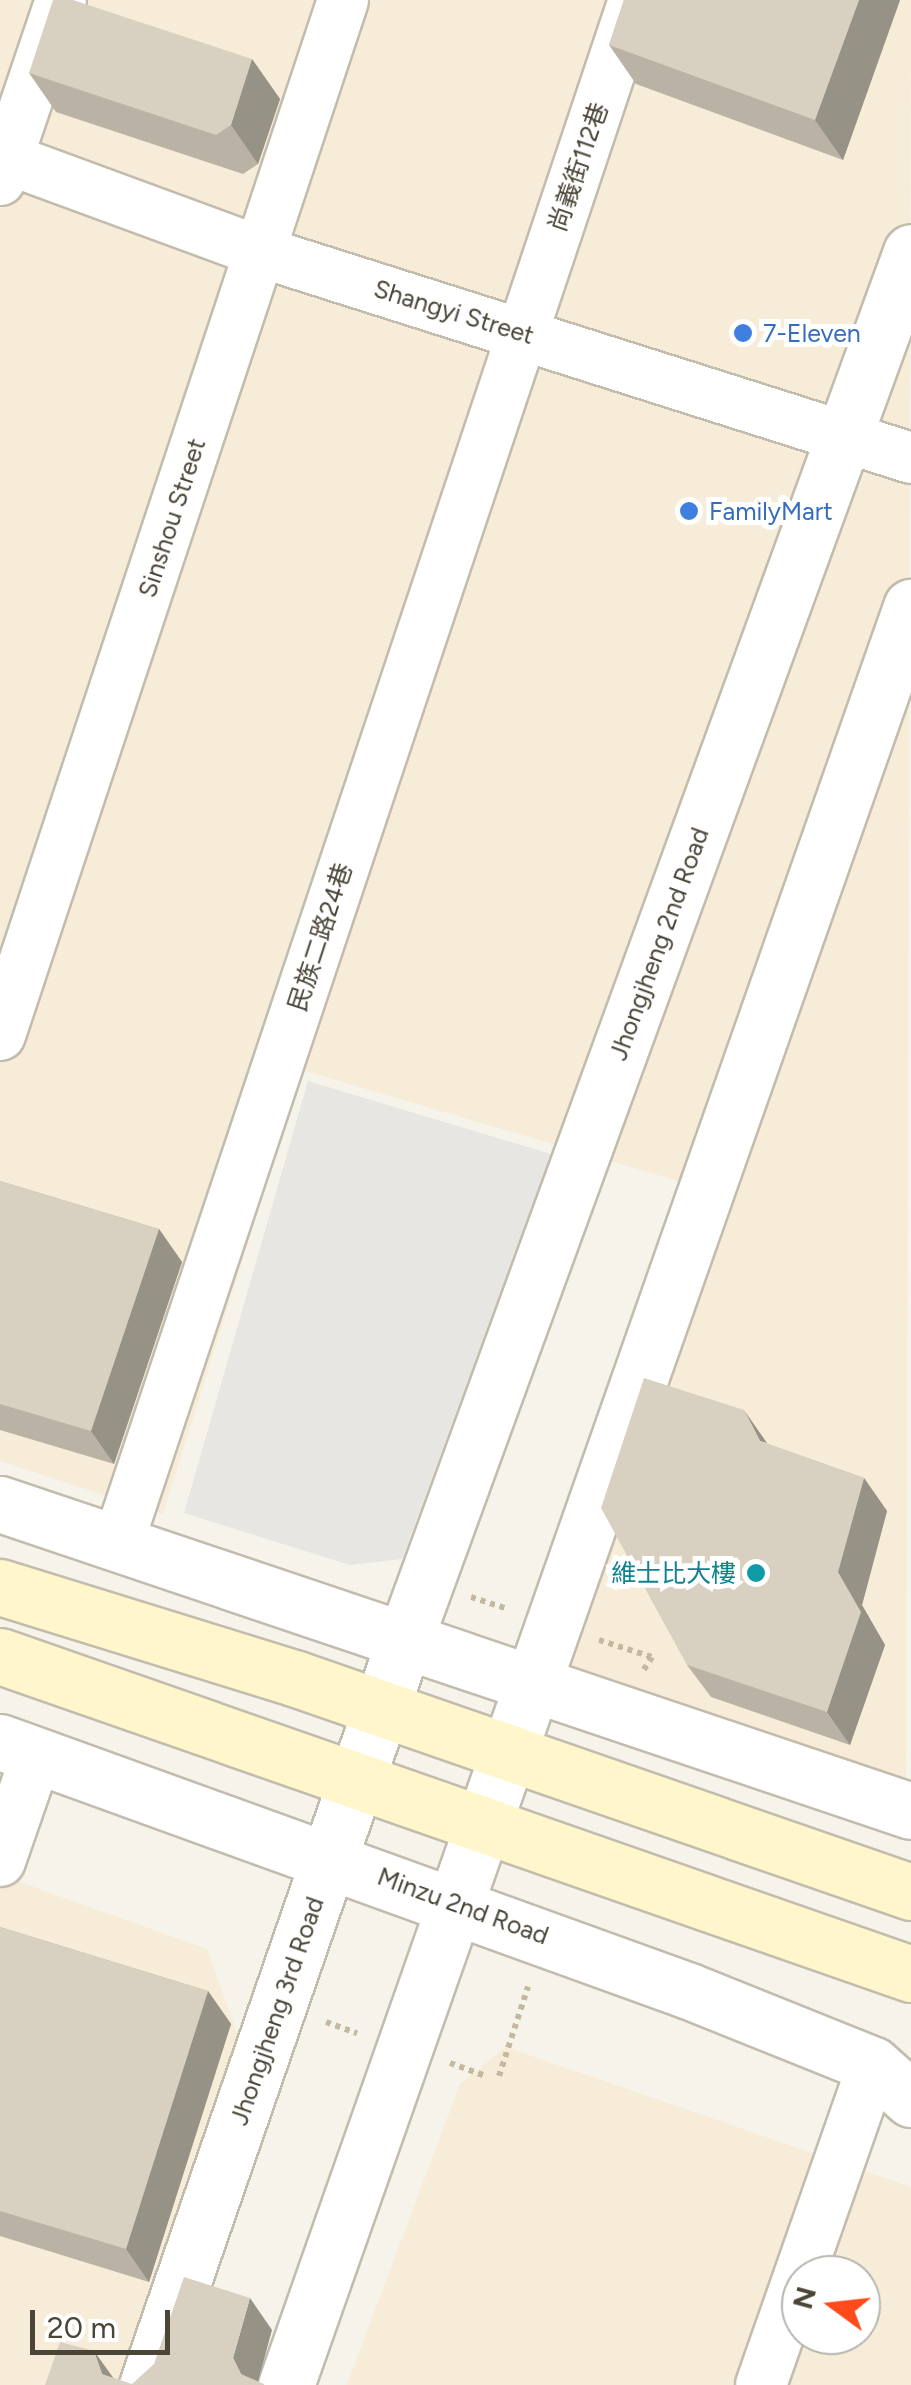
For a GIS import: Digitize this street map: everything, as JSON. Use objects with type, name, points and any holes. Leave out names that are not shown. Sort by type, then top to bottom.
[{"type":"main road","points":[[0,1587],[381,1708],[911,1892]]},
{"type":"main road","points":[[0,1656],[486,1818],[911,1974]]},
{"type":"street","points":[[2,165],[61,0]]},
{"type":"street","name":"Sinshou Street","points":[[0,1036],[344,0]]},
{"type":"street","name":"尚義街112巷","points":[[522,334],[634,0]]},
{"type":"street","name":"Shangyi Street","points":[[2,165],[261,252],[911,458]]},
{"type":"street","name":"Jhongjheng 2nd Road","points":[[406,1636],[911,252]]},
{"type":"street","name":"民族二路24巷","points":[[119,1540],[522,334]]},
{"type":"street","points":[[286,2385],[911,607]]},
{"type":"street","points":[[0,1504],[406,1636],[533,1684],[911,1811]]},
{"type":"street","name":"Jhongjheng 3rd Road","points":[[147,2385],[406,1636]]},
{"type":"street","points":[[0,1861],[18,1748]]},
{"type":"street","name":"Minzu 2nd Road","points":[[18,1748],[456,1902],[892,2082]]},
{"type":"street","points":[[761,2385],[892,2082]]},
{"type":"shaded area","points":[[0,0],[911,0],[906,1790],[560,1673],[732,1197],[302,1070],[163,1514],[0,1461]]},
{"type":"shaded area","points":[[308,1081],[551,1154],[402,1559],[350,1565],[184,1513]]},
{"type":"shaded area","points":[[0,1875],[207,1949],[241,2045],[119,2385],[0,2385]]},
{"type":"shaded area","points":[[506,2047],[911,2187],[911,2385],[347,2385],[460,2084]]},
{"type":"building","points":[[53,0],[73,0],[252,59],[231,125],[216,135],[29,73]]},
{"type":"building","points":[[624,0],[859,0],[815,120],[609,45]]},
{"type":"building","points":[[0,1181],[159,1229],[91,1431],[0,1404]]},
{"type":"building","name":"維士比大樓","points":[[644,1378],[744,1410],[760,1441],[864,1478],[838,1572],[861,1612],[827,1712],[687,1665],[601,1508]]},
{"type":"building","points":[[0,1927],[208,1991],[126,2249],[0,2211]]},
{"type":"building","points":[[184,2277],[250,2298],[233,2358],[241,2374],[264,2385],[45,2385],[60,2342],[94,2351],[102,2374],[132,2384],[154,2364]]},
{"type":"place","name":"7-Eleven","points":[[743,333]]},
{"type":"place","name":"FamilyMart","points":[[689,511]]},
{"type":"place","name":"維士比大樓","points":[[756,1573]]}]
